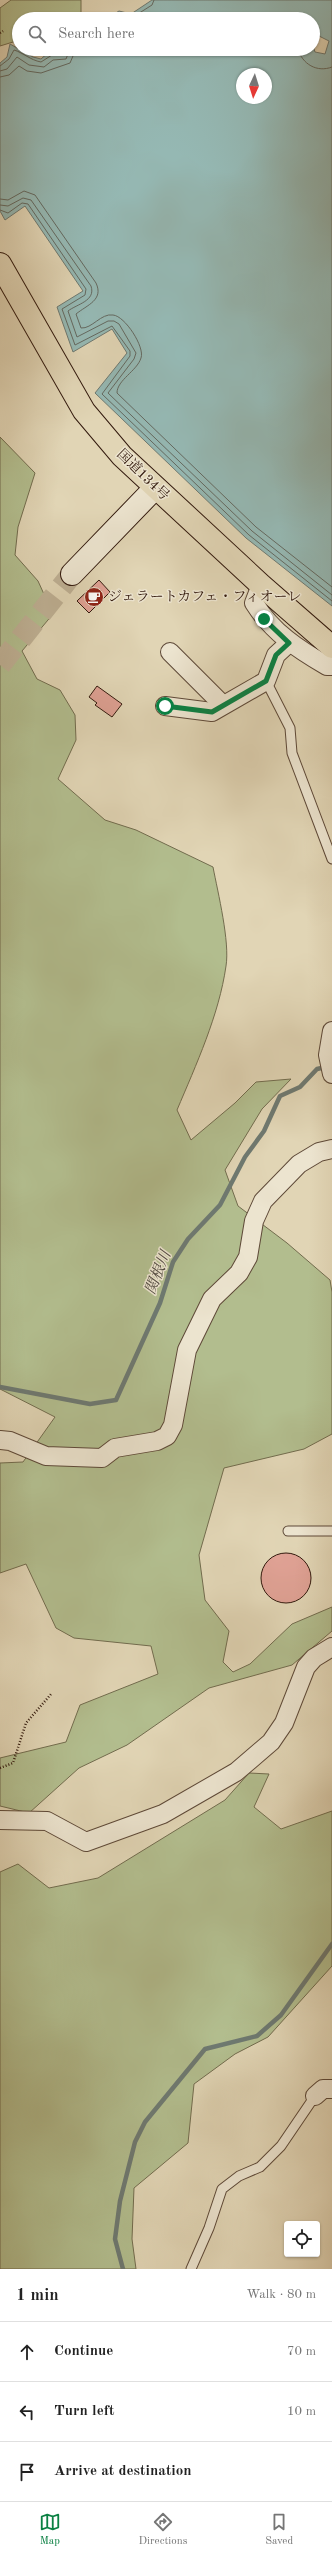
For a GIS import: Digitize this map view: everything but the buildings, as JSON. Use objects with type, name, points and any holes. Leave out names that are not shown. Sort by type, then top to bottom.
[{"type":"highway","name":"国道134号","points":[[0,264],[84,411],[122,456],[261,585],[332,647]]},
{"type":"main road","points":[[72,574],[155,488]]},
{"type":"street","points":[[261,585],[254,603],[264,619],[289,643],[327,666],[332,666]]},
{"type":"street","points":[[165,706],[212,712],[266,681],[276,655],[289,643]]},
{"type":"street","points":[[170,652],[223,706]]},
{"type":"street","points":[[332,1031],[328,1054],[332,1074]]},
{"type":"street","points":[[0,1440],[10,1441],[46,1456],[102,1458],[115,1448],[157,1441],[166,1436],[173,1425],[187,1350],[212,1299],[239,1273],[248,1257],[254,1221],[263,1201],[299,1164],[319,1152],[332,1148]]},
{"type":"street","points":[[0,1820],[47,1821],[86,1842],[163,1814],[236,1772],[272,1742],[284,1723],[306,1667],[314,1658],[332,1647]]},
{"type":"street","points":[[315,2096],[323,2089],[332,2089]]},
{"type":"lane","points":[[266,681],[290,728],[292,753],[332,859]]},
{"type":"lane","points":[[288,1531],[332,1531]]},
{"type":"lane","points":[[191,2269],[209,2228],[222,2189],[239,2176],[260,2167],[282,2146],[315,2096]]},
{"type":"path","points":[[0,1768],[13,1763],[26,1723],[52,1693]]},
{"type":"green space","points":[[11,0],[81,0],[81,12],[12,12],[12,42],[0,46],[0,8]]},
{"type":"green space","points":[[0,437],[35,473],[18,527],[15,555],[38,581],[53,614],[22,651],[37,679],[60,690],[75,715],[76,740],[58,779],[105,820],[136,830],[213,867],[225,931],[227,956],[226,966],[223,984],[212,1021],[199,1058],[177,1110],[191,1140],[235,1103],[256,1082],[291,1079],[262,1109],[225,1170],[238,1206],[287,1243],[330,1280],[332,1292],[332,1434],[304,1449],[224,1468],[199,1555],[205,1600],[229,1631],[223,1662],[233,1672],[250,1664],[292,1624],[332,1607],[332,1631],[292,1665],[209,1688],[127,1745],[79,1768],[29,1813],[0,1806],[0,1758],[66,1742],[80,1705],[158,1674],[151,1646],[74,1638],[56,1628],[26,1564],[0,1573],[0,1463],[23,1462],[55,1417],[0,1389]]},
{"type":"green space","points":[[249,1773],[269,1774],[254,1807],[281,1829],[332,1811],[332,1966],[268,2037],[235,2054],[194,2084],[188,2143],[134,2188],[132,2239],[136,2269],[0,2269],[0,1872],[18,1864],[49,1888],[98,1878],[225,1800]]},
{"type":"water","points":[[152,0],[332,0],[332,606],[246,538],[95,393],[127,353],[112,329],[73,352],[57,307],[83,291],[25,206],[5,220],[0,211],[0,63],[7,57],[10,44],[12,45],[12,56],[31,56],[41,59],[44,56],[320,56],[320,53],[325,54],[329,41],[320,36],[320,12],[134,12]]},
{"type":"waterway","name":"関根川","points":[[0,1387],[90,1404],[116,1400],[160,1303],[173,1262],[188,1239],[220,1205],[245,1157],[264,1131],[280,1096],[300,1087],[317,1069],[326,1067]]},
{"type":"waterway","points":[[123,2269],[115,2239],[120,2201],[135,2142],[145,2122],[205,2049],[257,2036],[281,2015],[332,1944]]},
{"type":"tunnel","points":[[0,665],[72,574]]},
{"type":"place","name":"ジェラートカフェ・フィオーレ","points":[[94,597]]},
{"type":"route","points":[[165,706],[212,712],[266,681],[276,655],[289,643],[264,619]]}]
